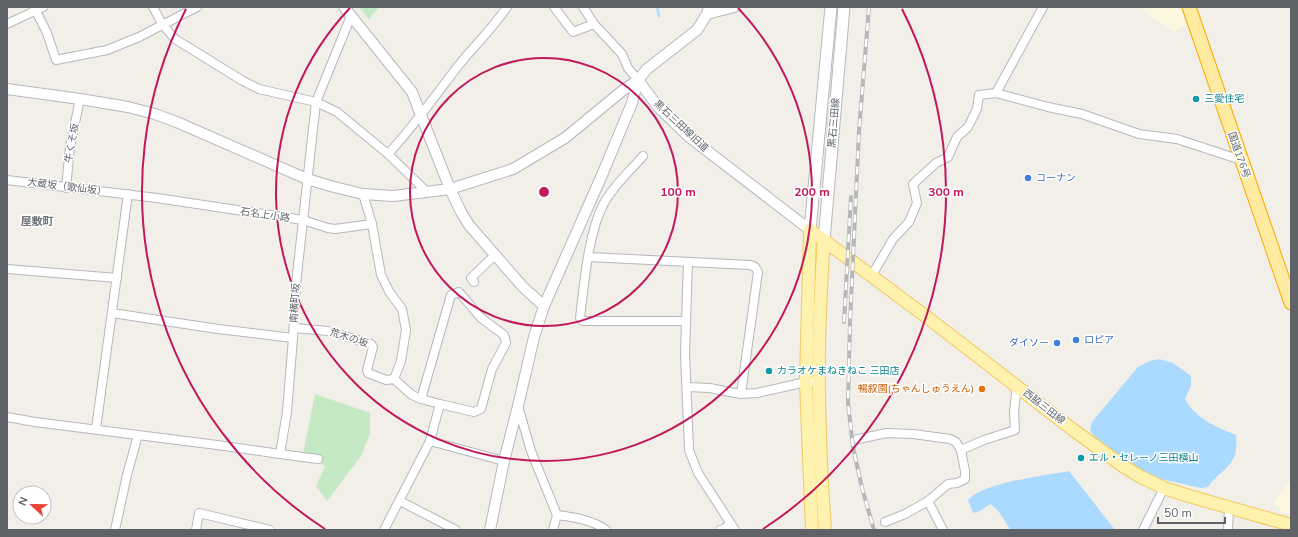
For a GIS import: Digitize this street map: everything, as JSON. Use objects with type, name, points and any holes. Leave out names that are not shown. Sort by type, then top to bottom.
[{"type":"highway","name":"国道176号","points":[[1189,7],[1291,303]]},
{"type":"main road","name":"黒石三田線","points":[[810,230],[831,7]]},
{"type":"main road","name":"黒石三田線","points":[[824,240],[844,7]]},
{"type":"main road","name":"西脇三田線","points":[[810,230],[872,275],[1072,429],[1123,466],[1164,488],[1291,525]]},
{"type":"main road","points":[[810,230],[806,382],[812,530]]},
{"type":"main road","points":[[824,240],[820,313],[819,381],[821,464],[825,530]]},
{"type":"street","points":[[153,7],[162,24],[175,39],[242,81],[259,89],[316,102],[337,112],[388,154],[427,192]]},
{"type":"street","points":[[7,24],[38,8],[56,60],[107,50],[139,37],[196,7]]},
{"type":"street","points":[[344,7],[412,92],[450,190],[469,225],[494,256],[523,287],[544,306]]},
{"type":"street","points":[[388,154],[421,116],[459,65],[507,7]]},
{"type":"street","points":[[554,7],[573,32],[594,24]]},
{"type":"street","points":[[583,7],[594,24],[622,54],[628,68],[638,80]]},
{"type":"street","points":[[7,89],[128,107],[179,123],[307,179],[364,194],[392,196],[450,190],[513,169],[531,160],[565,138],[622,91],[638,80],[647,70],[697,30],[708,10],[734,7]]},
{"type":"street","points":[[996,93],[1043,7]]},
{"type":"street","name":"南横町坂","points":[[280,454],[287,412],[296,284],[316,102],[352,16]]},
{"type":"street","points":[[490,530],[504,461],[534,337],[544,306],[632,103],[638,80]]},
{"type":"street","name":"黒石三田線旧道","points":[[638,80],[659,108],[688,136],[810,230]]},
{"type":"street","points":[[872,275],[893,239],[909,222],[917,203],[913,184],[936,163],[948,157],[957,137],[968,127],[977,109],[980,95],[996,93],[1048,107],[1082,114],[1139,134],[1177,139],[1241,160]]},
{"type":"street","name":"牛くそ坂","points":[[66,188],[70,147],[80,99]]},
{"type":"street","points":[[643,156],[611,193],[604,204],[594,230],[580,318],[583,321],[686,321]]},
{"type":"street","name":"大蔵坂（歌仙坂）","points":[[7,180],[157,198]]},
{"type":"street","points":[[96,430],[128,194]]},
{"type":"street","points":[[364,194],[372,224],[381,275],[390,293],[402,309],[406,330],[401,361],[394,379],[412,395],[440,404],[474,412],[481,409],[492,369],[506,343],[504,336],[481,318],[459,292],[451,295],[422,398]]},
{"type":"street","name":"石名上小路","points":[[157,198],[303,220],[335,229],[372,224]]},
{"type":"street","points":[[474,282],[471,278],[494,256]]},
{"type":"street","points":[[589,257],[750,265],[756,268],[758,272],[741,394]]},
{"type":"street","points":[[688,262],[685,353],[689,450],[698,473],[733,526],[720,530]]},
{"type":"street","points":[[7,269],[117,278]]},
{"type":"street","points":[[112,313],[218,329],[293,338]]},
{"type":"street","name":"荒木の坂","points":[[294,328],[328,331],[371,344],[373,347],[367,370],[368,373],[386,380],[394,379]]},
{"type":"street","points":[[686,387],[710,388],[724,392],[741,394],[757,393],[806,382],[819,381]]},
{"type":"street","points":[[961,450],[984,440],[1015,430],[1014,411],[1017,386]]},
{"type":"street","points":[[384,530],[400,502],[430,441],[440,404]]},
{"type":"street","points":[[518,406],[531,451],[557,515],[553,530]]},
{"type":"street","points":[[7,417],[96,430],[217,444],[318,459]]},
{"type":"street","points":[[858,439],[887,433],[913,434],[950,439],[956,442],[961,450],[965,479],[958,483],[948,484],[928,502],[885,522]]},
{"type":"street","points":[[115,530],[127,475],[138,435]]},
{"type":"street","points":[[430,441],[504,461]]},
{"type":"street","points":[[1143,530],[1164,488]]},
{"type":"street","points":[[400,502],[456,530]]},
{"type":"street","points":[[928,502],[943,530]]},
{"type":"street","points":[[1228,530],[1229,508]]},
{"type":"street","points":[[196,530],[199,513],[270,530]]},
{"type":"street","points":[[557,515],[577,518],[602,526],[606,530]]},
{"type":"shaded area","points":[[1143,7],[1180,7],[1186,24],[1174,32],[1143,10]]},
{"type":"shaded area","points":[[1291,481],[1291,515],[1279,511],[1280,508],[1273,504],[1279,494]]},
{"type":"green space","points":[[359,7],[379,7],[369,19]]},
{"type":"green space","points":[[315,394],[370,413],[370,434],[361,456],[327,501],[316,486],[325,466],[303,454]]},
{"type":"water","points":[[1159,359],[1173,363],[1191,376],[1191,385],[1185,399],[1195,412],[1207,422],[1236,435],[1235,456],[1228,466],[1211,482],[1208,487],[1201,488],[1161,479],[1132,465],[1093,435],[1090,430],[1092,422],[1138,367],[1150,361]]},
{"type":"water","points":[[1069,471],[1115,530],[1011,530],[993,506],[990,504],[980,511],[973,513],[968,500],[976,494],[1000,484]]},
{"type":"waterway","points":[[657,7],[659,16]]},
{"type":"railway","points":[[869,7],[859,131],[850,322],[848,403],[853,447],[862,488],[874,530]]},
{"type":"railway","points":[[844,322],[851,197]]},
{"type":"place","name":"三愛住宅","points":[[1196,99]]},
{"type":"place","name":"コーナン","points":[[1028,178]]},
{"type":"place","name":"ロピア","points":[[1076,340]]},
{"type":"place","name":"ダイソー","points":[[1057,343]]},
{"type":"place","name":"カラオケまねきねこ 三田店","points":[[769,371]]},
{"type":"place","name":"暢叙園(ちゃんしゅうえん)","points":[[982,389]]},
{"type":"place","name":"エル・セレーノ三田横山","points":[[1081,458]]},
{"type":"district","name":"屋敷町","points":[[37,221]]}]
